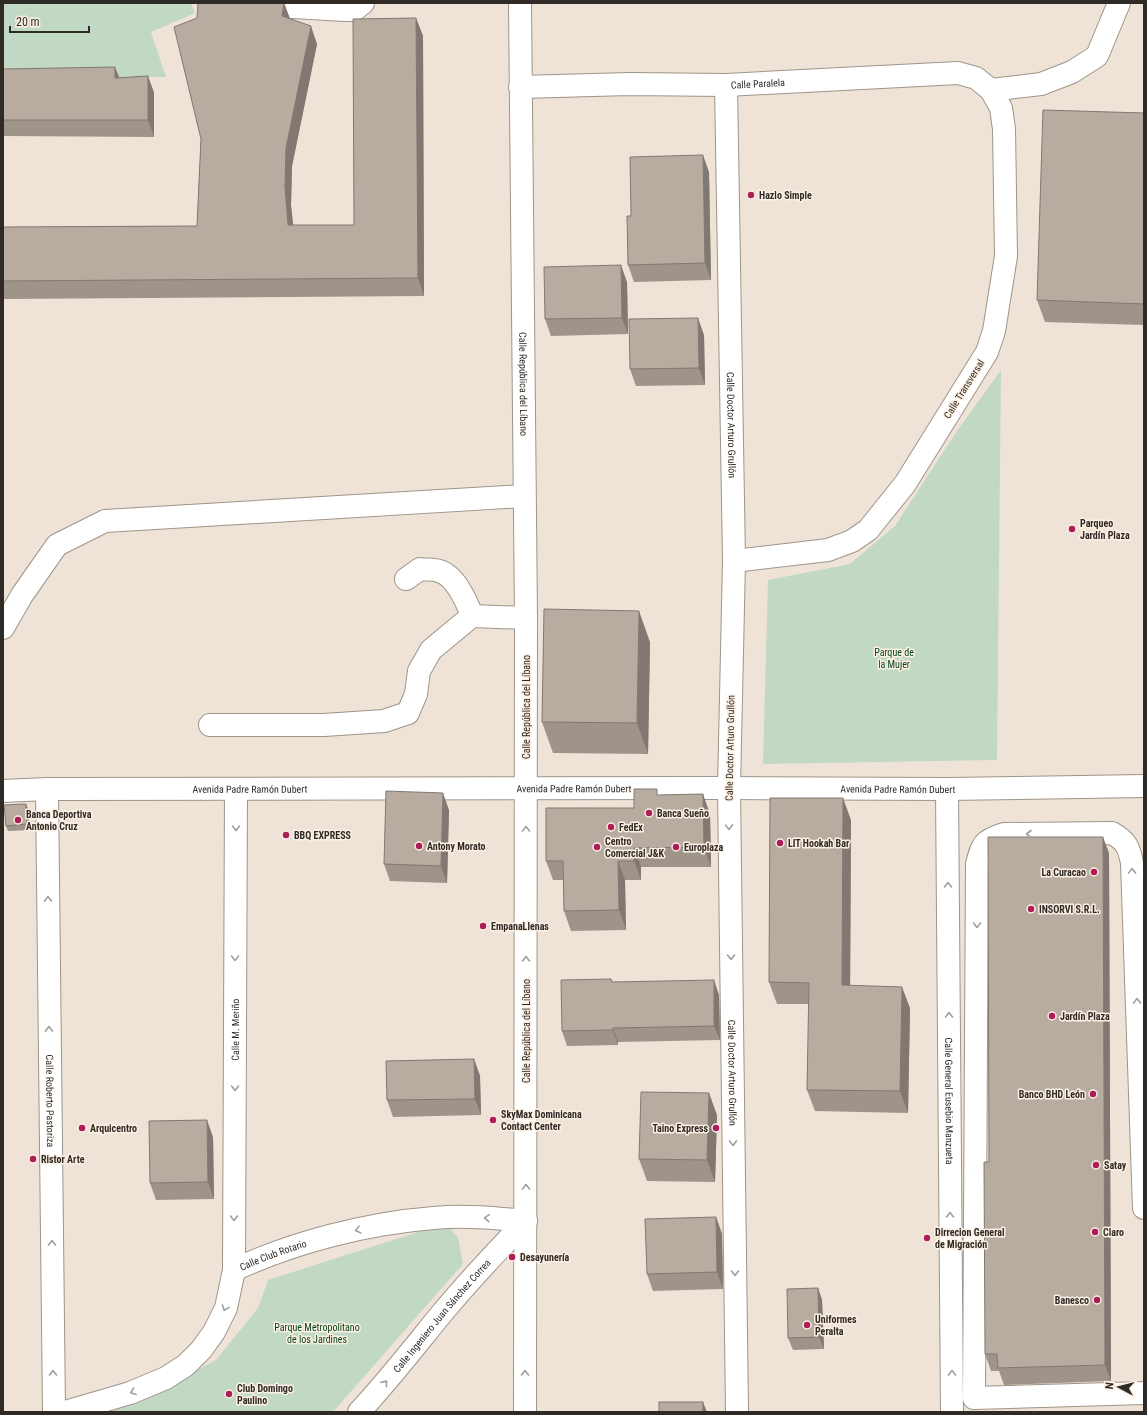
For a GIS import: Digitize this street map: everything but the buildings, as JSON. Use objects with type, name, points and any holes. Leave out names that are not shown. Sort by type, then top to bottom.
[{"type":"street","points":[[222,3],[345,10],[354,10],[363,3]]},
{"type":"street","name":"Calle República del Líbano","points":[[520,3],[526,618],[526,1221],[524,1412]]},
{"type":"street","points":[[991,90],[1041,84],[1072,72],[1097,56],[1119,3]]},
{"type":"street","name":"Calle Paralela","points":[[520,87],[630,84],[726,85],[958,72],[976,78],[991,90]]},
{"type":"street","name":"Calle Doctor Arturo Grullón","points":[[726,85],[734,561],[729,788],[737,1412]]},
{"type":"street","name":"Calle Transversal","points":[[734,561],[828,550],[852,541],[868,530],[905,484],[987,352],[994,331],[1006,256],[1004,129],[1001,108],[991,90]]},
{"type":"street","points":[[3,628],[22,594],[57,545],[105,521],[524,496]]},
{"type":"street","points":[[406,579],[420,569],[441,571],[454,581],[466,599],[472,616]]},
{"type":"street","points":[[210,725],[324,724],[384,721],[408,713],[416,694],[419,671],[431,650],[472,616],[526,618]]},
{"type":"street","name":"Avenida Padre Ramón Dubert","points":[[3,791],[47,789],[947,789],[1144,786]]},
{"type":"street","name":"Calle Roberto Pastoriza","points":[[47,789],[54,1412]]},
{"type":"street","name":"Calle M. Meriño","points":[[234,1270],[236,789]]},
{"type":"street","name":"Calle General Eusebio Manzueta","points":[[947,789],[952,1412]]},
{"type":"street","points":[[1144,1208],[1132,863],[1129,850],[1123,839],[1112,833],[1004,834],[988,839],[980,852],[977,864],[974,1398],[1144,1392]]},
{"type":"street","name":"Calle Club Rotario","points":[[65,1412],[130,1393],[166,1378],[186,1365],[201,1350],[214,1332],[226,1308],[234,1270],[264,1256],[363,1228],[400,1222],[436,1218],[484,1217],[526,1221]]},
{"type":"street","name":"Calle Ingeniero Juan Sánchez Correa","points":[[359,1412],[378,1392],[481,1268],[526,1221]]},
{"type":"green space","points":[[3,3],[191,3],[195,13],[151,32],[166,77],[3,77]]},
{"type":"green space","name":"Parque de la Mujer","points":[[1001,370],[997,760],[763,764],[768,580],[850,564],[895,526],[957,431]]},
{"type":"green space","name":"Parque Metropolitano de los Jardines","points":[[446,1223],[458,1238],[463,1264],[333,1412],[98,1412],[140,1401],[216,1360],[258,1308],[268,1280]]},
{"type":"place","name":"Hazlo Simple","points":[[751,195]]},
{"type":"place","name":"Parqueo Jardín Plaza","points":[[1072,529]]},
{"type":"place","name":"Banca Sueño","points":[[649,813]]},
{"type":"place","name":"Banca Deportiva Antonio Cruz","points":[[18,820]]},
{"type":"place","name":"FedEx","points":[[611,827]]},
{"type":"place","name":"BBQ EXPRESS","points":[[286,835]]},
{"type":"place","name":"LIT Hookah Bar","points":[[780,843]]},
{"type":"place","name":"Antony Morato","points":[[419,846]]},
{"type":"place","name":"Centro Comercial J&K","points":[[597,847]]},
{"type":"place","name":"Europlaza","points":[[676,847]]},
{"type":"place","name":"La Curacao","points":[[1094,872]]},
{"type":"place","name":"INSORVI S.R.L.","points":[[1031,909]]},
{"type":"place","name":"EmpanaLlenas","points":[[483,926]]},
{"type":"place","name":"Jardín Plaza","points":[[1052,1016]]},
{"type":"place","name":"Banco BHD León","points":[[1093,1094]]},
{"type":"place","name":"SkyMax Dominicana Contact Center","points":[[493,1120]]},
{"type":"place","name":"Arquicentro","points":[[82,1128]]},
{"type":"place","name":"Taino Express","points":[[716,1128]]},
{"type":"place","name":"Ristor Arte","points":[[33,1159]]},
{"type":"place","name":"Satay","points":[[1096,1165]]},
{"type":"place","name":"Claro","points":[[1095,1232]]},
{"type":"place","name":"Dirrecion General de Migración","points":[[927,1238]]},
{"type":"place","name":"Desayunería","points":[[512,1257]]},
{"type":"place","name":"Banesco","points":[[1097,1300]]},
{"type":"place","name":"Uniformes Peralta","points":[[807,1325]]},
{"type":"place","name":"Club Domingo Paulino","points":[[229,1394]]}]
